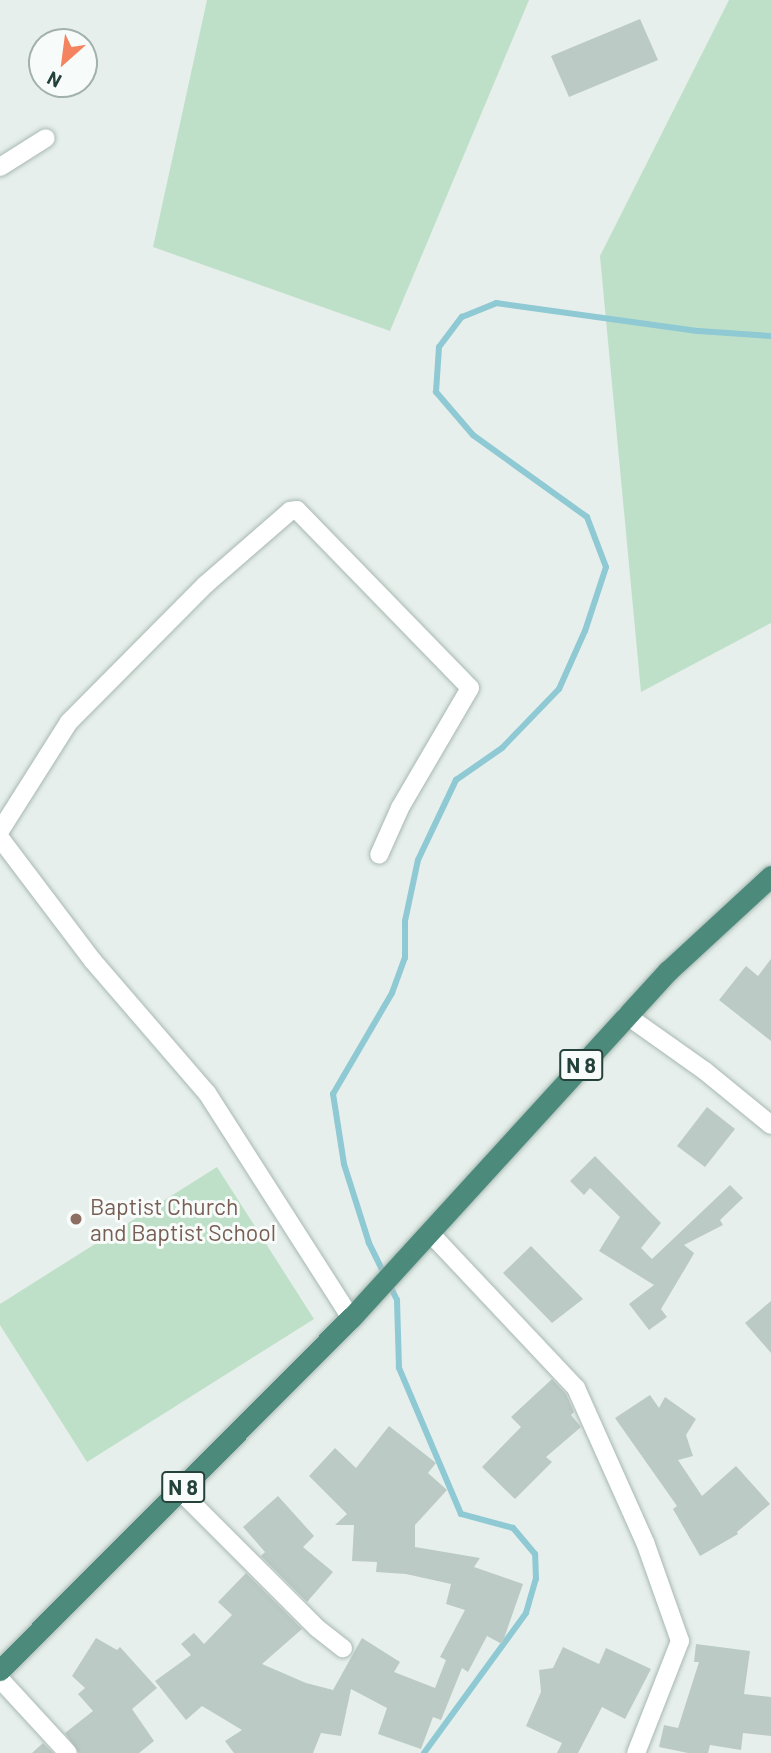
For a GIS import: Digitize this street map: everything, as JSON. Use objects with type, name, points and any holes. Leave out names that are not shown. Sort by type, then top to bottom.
[{"type":"highway","name":"N 8","points":[[0,1670],[358,1311],[668,971],[771,876]]},
{"type":"street","points":[[0,167],[46,138]]},
{"type":"street","points":[[0,831],[69,722],[205,585],[290,511],[297,510],[470,688],[400,808],[379,855]]},
{"type":"street","points":[[0,838],[93,961],[206,1093],[358,1311]]},
{"type":"street","points":[[626,1015],[705,1071],[771,1125]]},
{"type":"street","points":[[429,1233],[576,1388],[645,1542],[680,1641],[636,1753]]},
{"type":"street","points":[[179,1490],[308,1619],[344,1648]]},
{"type":"street","points":[[0,1679],[68,1753]]},
{"type":"green space","points":[[207,0],[529,0],[390,331],[153,247]]},
{"type":"green space","points":[[729,0],[771,0],[771,623],[641,692],[600,256]]},
{"type":"green space","points":[[217,1167],[314,1319],[87,1462],[0,1325],[0,1304]]},
{"type":"building","points":[[640,19],[658,60],[569,97],[551,56]]},
{"type":"building","points":[[771,959],[771,1041],[719,1000],[746,966],[758,976]]},
{"type":"building","points":[[707,1107],[735,1129],[705,1167],[677,1146]]},
{"type":"building","points":[[595,1156],[661,1223],[641,1248],[652,1259],[730,1185],[743,1198],[720,1220],[723,1225],[684,1245],[694,1253],[661,1309],[667,1317],[649,1330],[629,1304],[654,1285],[599,1251],[620,1217],[590,1188],[584,1195],[570,1181]]},
{"type":"building","points":[[531,1246],[583,1299],[552,1323],[503,1273]]},
{"type":"building","points":[[771,1301],[771,1353],[745,1323]]},
{"type":"building","points":[[552,1379],[566,1394],[574,1412],[571,1415],[581,1427],[546,1457],[552,1462],[515,1499],[482,1467],[521,1427],[511,1417]]},
{"type":"building","points":[[650,1395],[659,1408],[665,1397],[696,1419],[686,1435],[693,1456],[678,1460],[702,1496],[736,1466],[770,1504],[737,1532],[738,1534],[700,1556],[673,1509],[677,1506],[615,1418]]},
{"type":"building","points":[[389,1426],[436,1463],[428,1473],[447,1490],[415,1525],[415,1547],[480,1558],[474,1567],[523,1584],[502,1644],[487,1636],[468,1672],[462,1668],[441,1720],[433,1717],[421,1749],[378,1734],[387,1708],[351,1689],[341,1736],[321,1733],[313,1753],[234,1753],[225,1741],[242,1730],[202,1706],[186,1720],[155,1681],[191,1655],[181,1644],[194,1633],[204,1644],[232,1615],[218,1602],[246,1573],[302,1629],[262,1664],[306,1683],[333,1690],[362,1638],[400,1662],[394,1672],[435,1688],[446,1660],[440,1657],[465,1610],[446,1604],[451,1584],[406,1574],[376,1572],[377,1562],[352,1561],[354,1525],[335,1525],[347,1514],[309,1476],[335,1448],[356,1468]]},
{"type":"building","points":[[278,1496],[314,1536],[303,1547],[333,1572],[307,1602],[261,1556],[265,1552],[243,1527]]},
{"type":"building","points":[[96,1638],[117,1650],[120,1647],[157,1688],[132,1709],[154,1741],[139,1753],[79,1753],[65,1733],[93,1711],[78,1694],[85,1688],[72,1676]]},
{"type":"building","points":[[696,1644],[750,1651],[744,1694],[771,1697],[771,1736],[743,1733],[741,1750],[710,1745],[708,1753],[688,1753],[659,1747],[664,1725],[678,1728],[699,1662],[694,1662]]},
{"type":"building","points":[[563,1647],[599,1664],[606,1648],[651,1669],[625,1719],[602,1707],[578,1753],[557,1753],[562,1743],[526,1726],[541,1692],[539,1670],[553,1668]]},
{"type":"building","points":[[43,1743],[53,1753],[32,1753]]},
{"type":"waterway","points":[[424,1753],[526,1613],[536,1579],[535,1554],[513,1528],[461,1514],[399,1368],[397,1300],[369,1243],[344,1164],[333,1094],[392,993],[405,958],[405,921],[418,860],[456,780],[502,748],[559,689],[585,631],[606,567],[587,517],[473,435],[436,392],[439,347],[462,317],[496,303],[699,331],[771,336]]},
{"type":"place","name":"Baptist Church and Baptist School","points":[[76,1219]]}]
